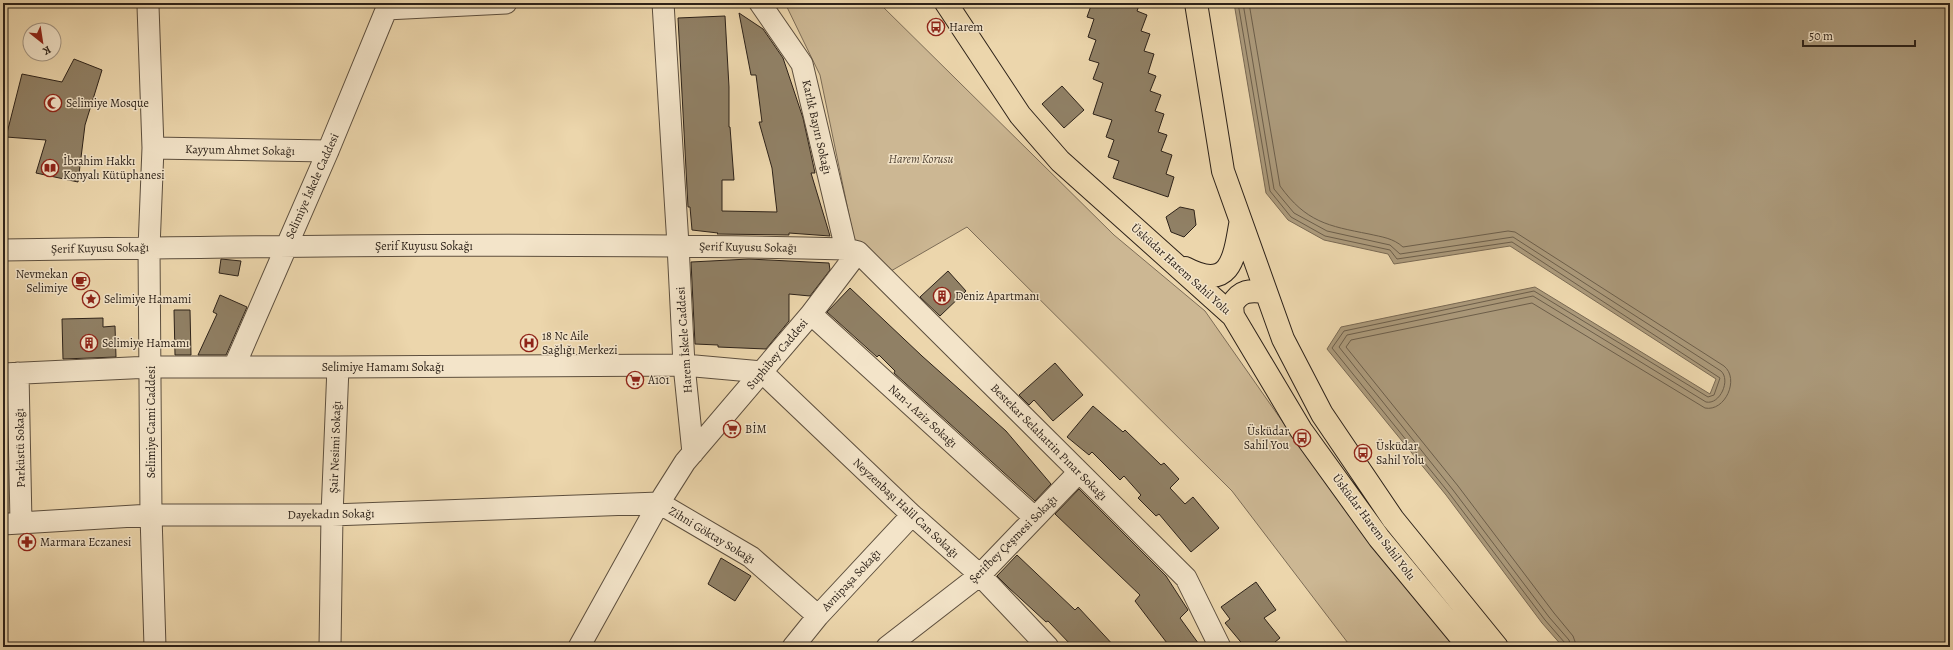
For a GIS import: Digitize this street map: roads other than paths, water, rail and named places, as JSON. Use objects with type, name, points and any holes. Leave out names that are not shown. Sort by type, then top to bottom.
[{"type":"main road","name":"Üsküdar Harem Sahil Yolu","points":[[946,3],[1020,115],[1060,161],[1233,316],[1301,430],[1379,538],[1469,647]]},
{"type":"main road","name":"Üsküdar Harem Sahil Yolu","points":[[1196,3],[1222,171],[1283,339],[1322,414],[1393,519],[1497,647]]},
{"type":"main road","points":[[1173,261],[1197,274],[1207,277],[1224,273],[1230,266],[1235,255],[1240,224]]},
{"type":"main road","points":[[1233,316],[1232,305],[1240,294],[1253,290],[1266,292]]},
{"type":"street","points":[[387,6],[506,3]]},
{"type":"street","name":"Harem İskele Caddesi","points":[[663,3],[684,365],[693,453]]},
{"type":"street","name":"Karlık Bayırı Sokağı","points":[[760,3],[802,64],[852,251]]},
{"type":"street","name":"Selimiye Cami Caddesi","points":[[148,6],[153,148],[149,248],[151,516],[155,647]]},
{"type":"street","name":"Selimiye İskele Caddesi","points":[[234,367],[328,152],[387,6]]},
{"type":"street","name":"Kayyum Ahmet Sokağı","points":[[153,148],[328,152]]},
{"type":"street","name":"Şerif Kuyusu Sokağı","points":[[3,250],[286,246],[678,245],[852,251]]},
{"type":"street","name":"Suphibey Caddesi","points":[[693,453],[811,314],[852,251]]},
{"type":"street","name":"Bestekar Selahattin Pınar Sokağı","points":[[852,251],[1186,578],[1220,647]]},
{"type":"street","name":"Nan-ı Aziz Sokağı","points":[[811,314],[1035,518]]},
{"type":"street","name":"Selimiye Hamamı Sokağı","points":[[11,374],[151,367],[684,365],[762,372]]},
{"type":"street","name":"Şair Nesimi Sokağı","points":[[330,647],[332,515],[338,367]]},
{"type":"street","name":"Neyzenbaşı Halil Can Sokağı","points":[[762,372],[912,515],[980,575],[1048,647]]},
{"type":"street","name":"Parküstü Sokağı","points":[[11,374],[12,523]]},
{"type":"street","points":[[579,647],[659,503],[693,453]]},
{"type":"street","name":"Şerifbey Çeşmesi Sokağı","points":[[887,647],[980,575],[1079,472]]},
{"type":"street","name":"Dayekadın Sokağı","points":[[12,523],[151,516],[332,515],[659,503]]},
{"type":"street","name":"Zihni Göktay Sokağı","points":[[659,503],[751,557],[818,616]]},
{"type":"street","name":"Avnipaşa Sokağı","points":[[793,647],[818,616],[912,515]]},
{"type":"water","points":[[1234,3],[1950,3],[1950,647],[1563,647],[1542,623],[1446,495],[1327,349],[1341,327],[1535,287],[1710,394],[1716,379],[1510,246],[1394,264],[1388,254],[1324,240],[1288,220],[1266,193]]},
{"type":"place","name":"Harem","points":[[936,27]]},
{"type":"place","name":"Selimiye Mosque","points":[[53,103]]},
{"type":"place","name":"İbrahim Hakkı Konyalı Kütüphanesi","points":[[50,168]]},
{"type":"place","name":"Nevmekan Selimiye","points":[[81,281]]},
{"type":"place","name":"Deniz Apartmanı","points":[[942,296]]},
{"type":"place","name":"Selimiye Hamami","points":[[91,299]]},
{"type":"place","name":"Selimiye Hamamı","points":[[89,343]]},
{"type":"place","name":"18 Nc Aile Sağlığı Merkezi","points":[[529,343]]},
{"type":"place","name":"A101","points":[[635,380]]},
{"type":"place","name":"BİM","points":[[732,429]]},
{"type":"place","name":"Üsküdar Sahil You","points":[[1302,438]]},
{"type":"place","name":"Üsküdar Sahil Yolu","points":[[1363,453]]},
{"type":"place","name":"Marmara Eczanesi","points":[[27,542]]},
{"type":"park label","name":"Harem Korusu","points":[[921,159]]}]
